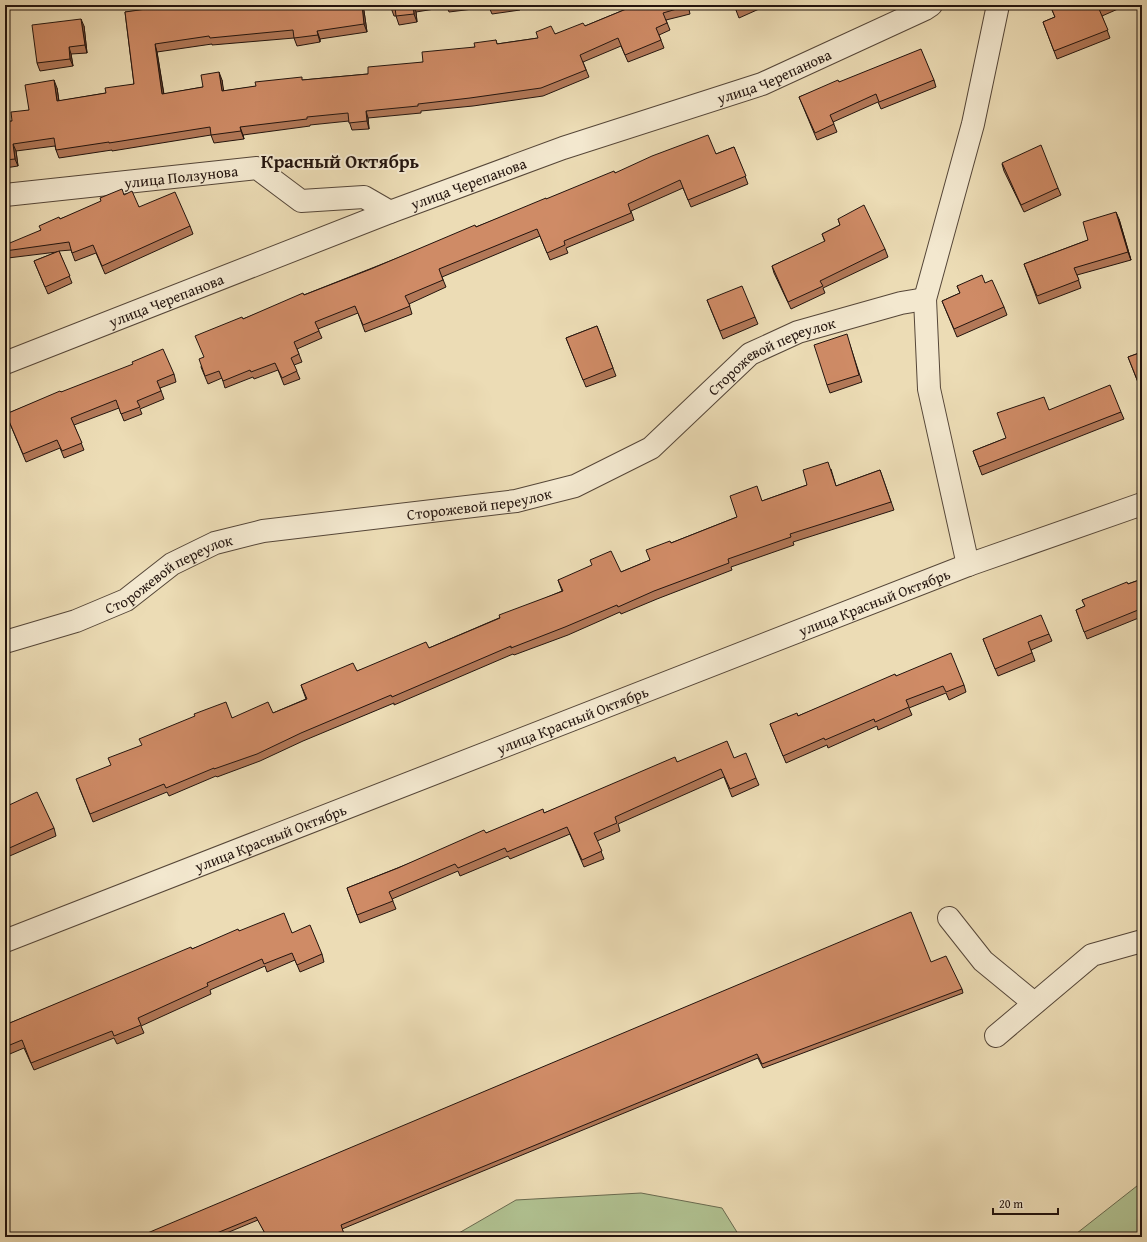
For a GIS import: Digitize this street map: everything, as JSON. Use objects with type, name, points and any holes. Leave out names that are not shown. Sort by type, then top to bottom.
[{"type":"street","name":"улица Черепанова","points":[[5,363],[390,212],[563,148],[762,84],[931,5]]},
{"type":"street","points":[[968,565],[929,389],[925,299],[973,124],[998,5]]},
{"type":"street","name":"улица Ползунова","points":[[5,195],[257,168],[301,201],[364,197],[390,212]]},
{"type":"street","name":"Сторожевой переулок","points":[[5,642],[76,622],[126,600],[172,564],[215,543],[263,530],[516,501],[575,486],[651,448],[750,354],[798,332],[902,303],[925,299]]},
{"type":"street","name":"улица Красный Октябрь","points":[[6,938],[968,565],[1142,504]]},
{"type":"street","points":[[949,918],[983,960],[1034,1003]]},
{"type":"street","points":[[996,1036],[1092,955],[1142,941]]},
{"type":"green space","points":[[1142,1182],[1142,1237],[1072,1237]]},
{"type":"green space","points":[[641,1193],[722,1208],[740,1237],[452,1237],[516,1200]]},
{"type":"building","points":[[175,5],[362,5],[364,24],[317,31],[318,35],[294,38],[293,30],[210,38],[209,36],[155,44],[162,94],[203,87],[201,75],[219,72],[222,91],[256,86],[255,82],[302,77],[302,80],[368,74],[368,67],[423,62],[422,52],[475,47],[474,43],[496,40],[497,44],[538,38],[536,32],[551,26],[555,34],[583,23],[585,26],[636,5],[687,6],[663,13],[667,23],[656,28],[661,40],[625,55],[618,38],[580,55],[586,70],[541,88],[418,104],[418,106],[366,111],[367,121],[349,123],[348,113],[307,117],[307,119],[240,127],[241,131],[211,135],[210,127],[56,150],[54,138],[13,144],[15,159],[5,160],[5,122],[12,121],[11,112],[29,110],[25,85],[54,80],[57,101],[106,93],[105,88],[134,84],[125,12]]},
{"type":"building","points":[[390,5],[413,5],[414,14],[396,16],[395,7],[391,8]]},
{"type":"building","points":[[734,5],[748,5],[736,10]]},
{"type":"building","points":[[1050,5],[1107,5],[1099,9],[1108,30],[1054,51],[1043,22],[1055,17]]},
{"type":"building","points":[[81,19],[85,45],[69,47],[70,59],[37,63],[32,25]]},
{"type":"building","points":[[921,49],[934,80],[879,102],[876,94],[830,115],[834,124],[815,133],[799,97],[838,80],[839,82]]},
{"type":"building","points":[[708,135],[716,154],[734,147],[746,176],[688,200],[680,180],[628,204],[631,213],[564,241],[565,245],[547,253],[537,229],[439,269],[443,280],[405,296],[410,306],[363,325],[355,306],[315,322],[319,331],[294,342],[299,354],[291,358],[297,371],[282,378],[275,363],[251,372],[250,370],[223,381],[219,371],[205,376],[199,359],[204,357],[195,336],[242,317],[243,319],[303,293],[304,295],[371,269],[475,225],[476,227]]},
{"type":"building","points":[[1041,145],[1058,188],[1021,205],[1002,163]]},
{"type":"building","points":[[122,189],[124,195],[132,191],[139,207],[175,192],[190,226],[102,266],[93,245],[72,253],[69,242],[5,251],[5,245],[41,230],[39,226],[59,217],[60,219],[101,201],[100,198]]},
{"type":"building","points":[[864,205],[885,249],[820,281],[823,286],[788,302],[772,266],[825,241],[822,234],[840,225],[838,219]]},
{"type":"building","points":[[1116,212],[1128,252],[1074,268],[1079,280],[1037,296],[1024,264],[1088,240],[1083,222]]},
{"type":"building","points":[[59,251],[70,276],[45,287],[34,261]]},
{"type":"building","points":[[982,275],[985,283],[992,280],[1004,307],[954,329],[942,301],[960,293],[957,286]]},
{"type":"building","points":[[742,286],[755,317],[720,331],[707,300]]},
{"type":"building","points":[[597,326],[613,368],[583,380],[566,338]]},
{"type":"building","points":[[847,334],[859,375],[827,385],[814,345]]},
{"type":"building","points":[[163,349],[174,374],[157,381],[161,391],[137,401],[140,407],[121,414],[116,400],[71,418],[82,443],[62,451],[57,440],[23,454],[6,414],[60,391],[61,392],[133,364],[132,362]]},
{"type":"building","points":[[1142,352],[1142,381],[1138,382],[1128,357]]},
{"type":"building","points":[[1110,385],[1121,412],[979,467],[973,451],[1006,438],[997,413],[1044,397],[1049,410]]},
{"type":"building","points":[[828,462],[836,486],[880,470],[891,502],[790,534],[791,537],[728,559],[729,563],[654,591],[618,607],[617,605],[511,648],[511,646],[392,697],[391,695],[301,733],[257,754],[214,768],[166,788],[164,784],[90,814],[76,779],[111,765],[108,758],[142,745],[139,739],[195,716],[194,714],[226,702],[232,718],[268,702],[273,713],[307,699],[301,685],[353,663],[357,671],[426,642],[429,648],[500,618],[499,615],[563,591],[558,580],[592,565],[590,560],[611,551],[621,572],[650,560],[646,550],[670,541],[671,543],[737,517],[730,496],[757,486],[762,501],[807,485],[803,470]]},
{"type":"building","points":[[1142,579],[1141,619],[1138,610],[1084,632],[1076,610],[1085,606],[1082,600],[1127,582],[1128,584]]},
{"type":"building","points":[[1041,615],[1049,634],[1028,642],[1032,653],[995,669],[983,639]]},
{"type":"building","points":[[951,653],[964,685],[946,692],[943,686],[906,700],[909,707],[875,722],[874,719],[825,740],[824,738],[783,756],[770,724],[797,713],[798,716],[895,674],[896,676]]},
{"type":"building","points":[[727,741],[734,758],[746,753],[756,778],[730,789],[721,769],[615,817],[617,823],[594,833],[602,851],[582,860],[567,827],[507,852],[505,848],[458,868],[455,864],[389,892],[393,901],[357,915],[347,888],[398,868],[484,830],[486,833],[543,809],[544,813],[675,757],[677,762]]},
{"type":"building","points":[[37,792],[54,828],[5,850],[5,807]]},
{"type":"building","points":[[911,912],[931,962],[946,956],[962,989],[762,1064],[757,1054],[341,1225],[345,1237],[267,1237],[256,1217],[207,1237],[138,1237]]},
{"type":"building","points":[[284,913],[292,933],[310,925],[322,954],[297,965],[292,953],[264,964],[262,959],[207,983],[208,986],[138,1018],[141,1025],[114,1036],[112,1031],[31,1063],[22,1040],[5,1047],[5,1025],[191,947],[192,949],[238,929],[239,931]]},
{"type":"district","name":"Красный Октябрь","points":[[340,161]]}]
